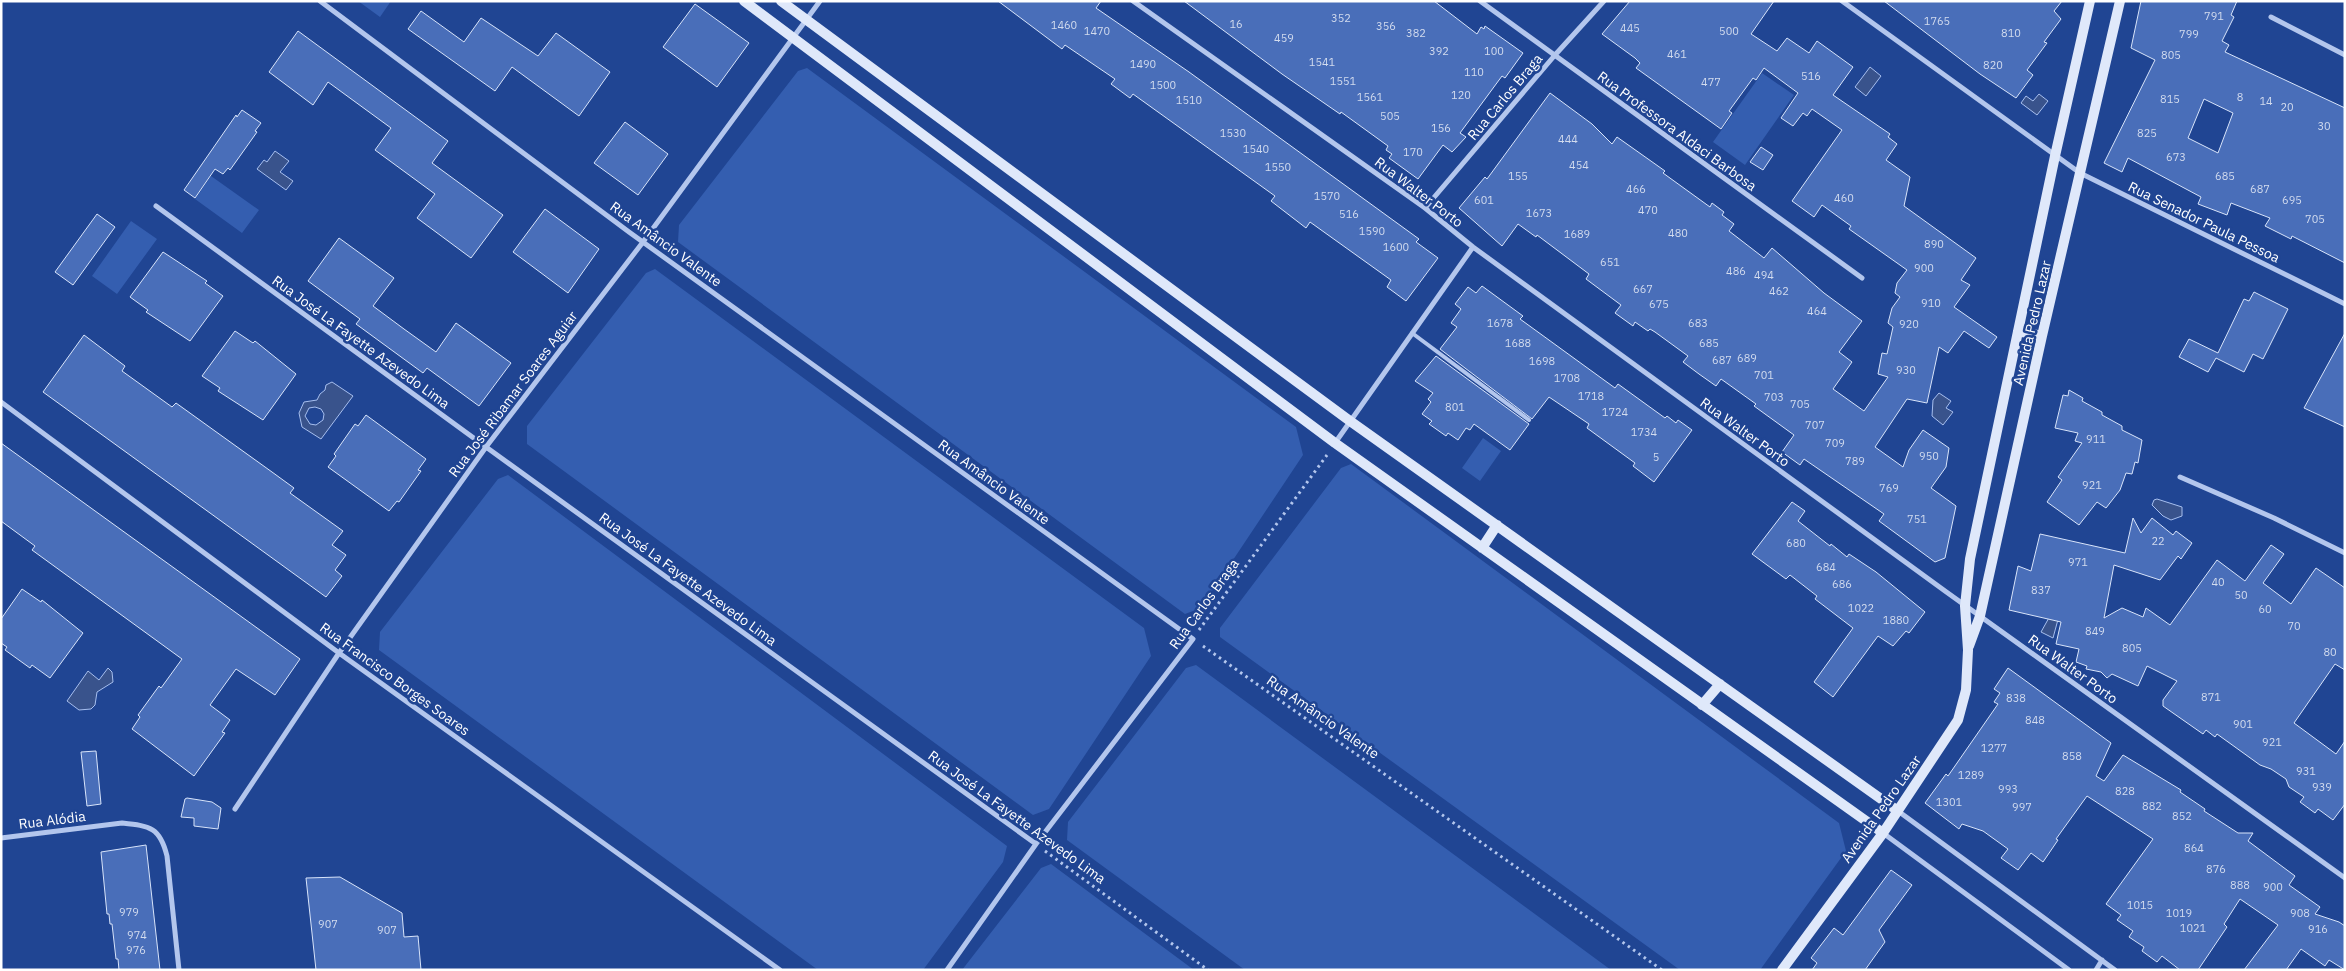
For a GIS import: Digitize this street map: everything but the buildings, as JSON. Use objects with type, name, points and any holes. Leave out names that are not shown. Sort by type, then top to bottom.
[{"type":"main road","points":[[744,1],[1335,444],[1883,833]]},
{"type":"main road","points":[[782,1],[1350,420],[1898,811]]},
{"type":"main road","name":"Avenida Pedro Lazar","points":[[1782,970],[1883,833],[1958,720],[1966,690],[1968,650],[1965,606],[1970,559],[2055,156],[2090,1]]},
{"type":"main road","name":"Avenida Pedro Lazar","points":[[1968,650],[1980,616],[2042,336],[2120,1]]},
{"type":"main road","points":[[2018,331],[2042,336]]},
{"type":"main road","points":[[1482,548],[1497,525]]},
{"type":"main road","points":[[1702,705],[1720,684]]},
{"type":"street","name":"Rua Amâncio Valente","points":[[320,1],[643,242],[1193,639]]},
{"type":"street","name":"Rua José Ribamar Soares Aguiar","points":[[235,809],[339,653],[486,447],[643,242],[820,1]]},
{"type":"street","name":"Rua Walter Porto","points":[[1133,1],[1425,208],[1473,247],[1965,606],[2345,878]]},
{"type":"street","name":"Rua Professora Aldaci Barbosa","points":[[1480,1],[1862,278]]},
{"type":"street","name":"Rua Carlos Braga","points":[[1425,208],[1554,56],[1604,1]]},
{"type":"street","name":"Rua Senador Paula Pessoa","points":[[1842,1],[2080,173],[2345,304]]},
{"type":"street","points":[[2271,17],[2345,55]]},
{"type":"street","name":"Rua José La Fayette Azevedo Lima","points":[[156,206],[1036,844]]},
{"type":"street","points":[[1335,444],[1473,247]]},
{"type":"street","name":"Rua Francisco Borges Soares","points":[[1,402],[339,653],[780,970]]},
{"type":"street","points":[[2180,477],[2274,518],[2345,553]]},
{"type":"street","name":"Rua Carlos Braga","points":[[946,970],[1036,844],[1193,639]]},
{"type":"street","points":[[1898,811],[2115,970]]},
{"type":"street","name":"Rua Alódia","points":[[1,838],[106,825],[141,825],[154,829],[163,839],[167,856],[179,970]]},
{"type":"street","points":[[1883,833],[2070,970]]},
{"type":"street","points":[[2096,970],[2102,960]]},
{"type":"lane","points":[[1412,334],[1529,420]]},
{"type":"path","name":"Rua Carlos Braga","points":[[1193,639],[1335,444]]},
{"type":"path","name":"Rua Amâncio Valente","points":[[1193,639],[1662,970]]},
{"type":"path","name":"Rua José La Fayette Azevedo Lima","points":[[1036,844],[1208,970]]},
{"type":"shaded area","points":[[358,1],[391,1],[380,17]]},
{"type":"shaded area","points":[[1870,67],[1881,76],[1866,96],[1855,87]]},
{"type":"shaded area","points":[[807,68],[1296,427],[1303,455],[1201,608],[1185,614],[678,242],[679,225],[798,71]]},
{"type":"shaded area","points":[[1762,73],[1794,95],[1745,165],[1713,142]]},
{"type":"shaded area","points":[[2039,94],[2048,101],[2037,115],[2021,103],[2026,96],[2033,101]]},
{"type":"shaded area","points":[[275,151],[289,161],[280,172],[293,181],[286,190],[257,169],[264,160],[267,162]]},
{"type":"shaded area","points":[[211,176],[259,210],[242,233],[195,199]]},
{"type":"shaded area","points":[[131,221],[157,239],[117,294],[92,276]]},
{"type":"shaded area","points":[[655,269],[1144,628],[1151,656],[1049,809],[1033,815],[527,444],[527,426],[646,273]]},
{"type":"shaded area","points":[[332,382],[353,396],[321,439],[302,427],[299,413],[304,402],[317,400],[325,390],[326,385]],"holes":[[[309,408],[321,409],[324,414],[323,420],[316,425],[310,424],[305,416]]]},
{"type":"shaded area","points":[[1939,393],[1951,401],[1946,408],[1953,412],[1943,425],[1932,416],[1933,400]]},
{"type":"shaded area","points":[[1483,438],[1501,451],[1480,481],[1462,468]]},
{"type":"shaded area","points":[[1351,464],[1839,823],[1846,851],[1760,970],[1680,970],[1220,637],[1220,628],[1341,468]]},
{"type":"shaded area","points":[[508,475],[1007,846],[1003,862],[923,970],[818,970],[379,650],[380,632],[498,479]]},
{"type":"shaded area","points":[[2157,499],[2182,507],[2182,516],[2171,520],[2163,516],[2152,505],[2154,500]]},
{"type":"shaded area","points":[[2055,607],[2060,612],[2053,638],[2041,632]]},
{"type":"shaded area","points":[[1196,665],[1611,970],[1245,970],[1067,840],[1068,822],[1186,668]]},
{"type":"shaded area","points":[[108,668],[112,672],[113,682],[97,692],[95,705],[91,709],[79,710],[67,701],[88,671],[99,680]]},
{"type":"shaded area","points":[[1051,864],[1194,970],[962,970],[1041,868]]}]
